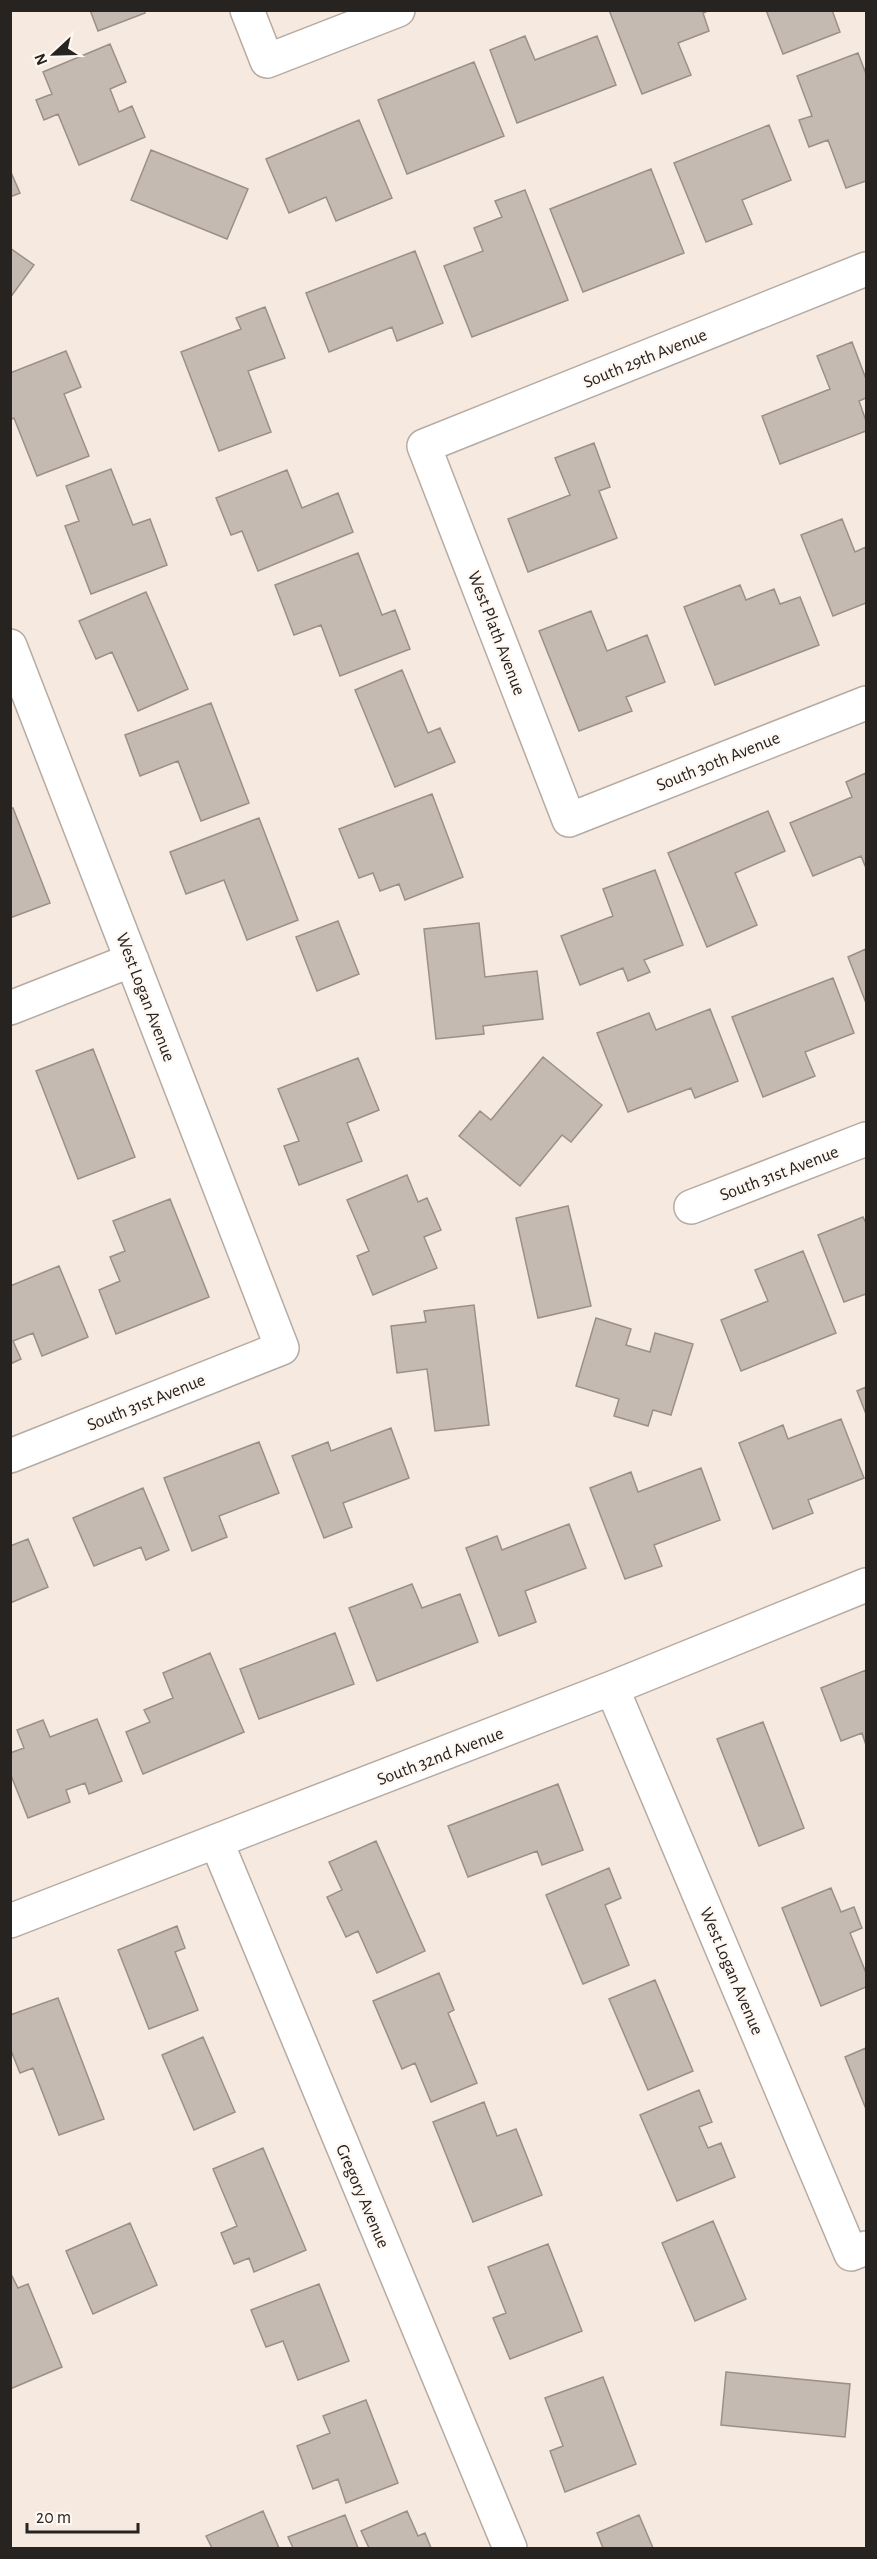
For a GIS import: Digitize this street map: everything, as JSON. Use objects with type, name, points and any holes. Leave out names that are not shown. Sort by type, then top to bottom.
[{"type":"street","points":[[247,10],[267,61],[398,10]]},
{"type":"street","name":"South 29th Avenue","points":[[424,446],[867,269]]},
{"type":"street","name":"West Plath Avenue","points":[[424,446],[569,820]]},
{"type":"street","name":"West Logan Avenue","points":[[10,646],[282,1348]]},
{"type":"street","name":"South 30th Avenue","points":[[569,820],[867,703]]},
{"type":"street","points":[[10,1008],[132,960]]},
{"type":"street","name":"South 31st Avenue","points":[[691,1207],[867,1139]]},
{"type":"street","name":"South 31st Avenue","points":[[10,1456],[282,1348]]},
{"type":"street","name":"South 32nd Avenue","points":[[10,1921],[612,1689],[867,1586]]},
{"type":"street","name":"West Logan Avenue","points":[[612,1689],[859,2251]]},
{"type":"street","name":"Gregory Avenue","points":[[217,1843],[510,2548]]},
{"type":"building","points":[[90,10],[144,10],[145,13],[98,31]]},
{"type":"building","points":[[609,10],[710,10],[703,13],[709,31],[678,43],[691,75],[642,94]]},
{"type":"building","points":[[766,10],[832,10],[840,32],[783,54]]},
{"type":"building","points":[[525,36],[535,60],[597,36],[616,85],[517,123],[490,50]]},
{"type":"building","points":[[110,44],[126,82],[110,89],[119,112],[132,106],[145,137],[79,165],[58,114],[44,120],[36,100],[52,94],[43,72]]},
{"type":"building","points":[[858,53],[866,74],[866,181],[846,188],[828,140],[809,147],[799,120],[812,116],[797,76]]},
{"type":"building","points":[[474,62],[504,136],[407,174],[378,100]]},
{"type":"building","points":[[359,120],[392,198],[336,221],[326,197],[289,213],[266,159]]},
{"type":"building","points":[[769,125],[791,180],[742,200],[752,224],[706,242],[674,163]]},
{"type":"building","points":[[151,150],[248,189],[227,239],[131,200]]},
{"type":"building","points":[[651,169],[684,253],[583,292],[550,209]]},
{"type":"building","points":[[10,170],[20,193],[10,197]]},
{"type":"building","points":[[525,190],[568,300],[472,337],[444,266],[483,251],[474,228],[502,217],[495,201]]},
{"type":"building","points":[[10,248],[34,265],[10,298]]},
{"type":"building","points":[[415,251],[443,323],[397,341],[392,327],[329,352],[306,293]]},
{"type":"building","points":[[265,307],[285,358],[248,371],[271,432],[219,451],[181,352],[241,329],[236,318]]},
{"type":"building","points":[[852,342],[866,379],[866,398],[859,401],[866,421],[866,431],[780,464],[762,416],[830,389],[817,356]]},
{"type":"building","points":[[66,351],[81,387],[64,394],[89,456],[37,476],[14,418],[10,420],[10,373]]},
{"type":"building","points":[[594,443],[610,487],[599,491],[617,538],[528,572],[508,519],[570,495],[555,458]]},
{"type":"building","points":[[111,469],[133,525],[150,519],[167,565],[91,594],[65,526],[79,521],[66,486]]},
{"type":"building","points":[[287,470],[302,508],[338,493],[353,532],[258,571],[242,531],[231,535],[216,498]]},
{"type":"building","points":[[842,519],[855,552],[866,547],[866,603],[833,616],[801,535]]},
{"type":"building","points":[[358,553],[382,615],[395,610],[410,649],[340,676],[321,625],[294,635],[275,585]]},
{"type":"building","points":[[740,585],[746,600],[774,589],[780,604],[800,597],[819,645],[715,685],[684,607]]},
{"type":"building","points":[[146,592],[188,689],[138,711],[112,652],[96,659],[79,621]]},
{"type":"building","points":[[591,611],[607,651],[647,635],[665,682],[626,697],[632,711],[579,731],[539,631]]},
{"type":"building","points":[[402,670],[428,733],[440,728],[455,762],[395,787],[355,690]]},
{"type":"building","points":[[211,703],[249,803],[201,821],[178,761],[140,776],[125,735]]},
{"type":"building","points":[[866,773],[866,868],[861,856],[813,876],[790,823],[852,797],[846,782]]},
{"type":"building","points":[[432,794],[463,877],[405,900],[399,884],[380,891],[373,873],[359,878],[339,829]]},
{"type":"building","points":[[10,808],[13,808],[50,903],[10,918]]},
{"type":"building","points":[[768,811],[785,851],[735,873],[757,925],[707,947],[668,853]]},
{"type":"building","points":[[259,818],[298,920],[247,940],[224,880],[186,894],[170,852]]},
{"type":"building","points":[[655,870],[683,945],[644,960],[650,972],[628,981],[623,968],[580,985],[561,936],[613,916],[603,889]]},
{"type":"building","points":[[338,921],[359,974],[317,991],[296,937]]},
{"type":"building","points":[[479,923],[485,977],[537,971],[543,1019],[483,1026],[484,1034],[436,1039],[424,929]]},
{"type":"building","points":[[866,949],[866,1003],[848,957]]},
{"type":"building","points":[[833,978],[854,1033],[805,1052],[815,1076],[763,1097],[732,1017]]},
{"type":"building","points":[[710,1009],[738,1081],[695,1098],[691,1088],[628,1112],[597,1033],[649,1013],[656,1030]]},
{"type":"building","points":[[93,1049],[135,1157],[78,1179],[36,1071]]},
{"type":"building","points":[[543,1057],[602,1105],[571,1142],[562,1135],[520,1186],[459,1136],[480,1111],[491,1120]]},
{"type":"building","points":[[358,1058],[379,1110],[347,1123],[362,1161],[299,1185],[284,1146],[299,1141],[278,1089]]},
{"type":"building","points":[[407,1175],[418,1202],[427,1198],[441,1230],[424,1237],[437,1268],[373,1295],[357,1256],[369,1251],[347,1200]]},
{"type":"building","points":[[170,1199],[209,1297],[116,1334],[99,1290],[120,1281],[110,1257],[125,1251],[113,1221]]},
{"type":"building","points":[[568,1206],[591,1306],[538,1318],[516,1218]]},
{"type":"building","points":[[863,1217],[866,1223],[866,1294],[844,1302],[818,1235]]},
{"type":"building","points":[[803,1251],[836,1333],[741,1371],[721,1320],[768,1301],[755,1270]]},
{"type":"building","points":[[59,1266],[88,1337],[42,1356],[33,1333],[13,1341],[21,1359],[10,1364],[10,1286]]},
{"type":"building","points":[[474,1305],[489,1425],[435,1431],[427,1369],[397,1373],[391,1326],[426,1322],[424,1311]]},
{"type":"building","points":[[596,1318],[631,1329],[626,1345],[650,1352],[655,1333],[693,1344],[671,1415],[653,1410],[648,1426],[614,1416],[619,1399],[576,1386]]},
{"type":"building","points":[[866,1387],[866,1414],[857,1391]]},
{"type":"building","points":[[841,1419],[864,1478],[808,1500],[813,1513],[773,1529],[739,1443],[783,1425],[788,1439]]},
{"type":"building","points":[[391,1428],[409,1478],[343,1503],[352,1527],[324,1538],[292,1456],[328,1442],[331,1451]]},
{"type":"building","points":[[259,1442],[279,1493],[219,1516],[227,1537],[192,1551],[164,1478]]},
{"type":"building","points":[[701,1468],[720,1520],[654,1545],[662,1566],[625,1579],[590,1488],[631,1472],[638,1492]]},
{"type":"building","points":[[143,1488],[169,1550],[146,1560],[141,1547],[94,1566],[73,1518]]},
{"type":"building","points":[[569,1524],[586,1568],[525,1591],[536,1622],[499,1636],[466,1548],[497,1536],[502,1550]]},
{"type":"building","points":[[28,1539],[48,1587],[10,1603],[10,1546]]},
{"type":"building","points":[[412,1584],[422,1608],[460,1594],[478,1642],[377,1681],[349,1608]]},
{"type":"building","points":[[335,1633],[354,1684],[259,1719],[240,1669]]},
{"type":"building","points":[[210,1653],[244,1732],[143,1774],[126,1732],[150,1722],[144,1710],[173,1698],[163,1673]]},
{"type":"building","points":[[866,1670],[866,1745],[862,1733],[841,1741],[821,1688]]},
{"type":"building","points":[[97,1719],[122,1781],[89,1794],[85,1783],[66,1790],[70,1802],[28,1818],[10,1773],[10,1753],[24,1748],[17,1730],[43,1720],[50,1737]]},
{"type":"building","points":[[763,1722],[804,1828],[759,1846],[717,1739]]},
{"type":"building","points":[[558,1784],[583,1850],[542,1865],[537,1851],[468,1877],[448,1826]]},
{"type":"building","points":[[376,1841],[425,1951],[377,1973],[358,1931],[346,1937],[327,1897],[342,1890],[329,1862]]},
{"type":"building","points":[[609,1868],[621,1898],[605,1905],[629,1965],[583,1984],[546,1895]]},
{"type":"building","points":[[831,1888],[841,1912],[854,1907],[862,1928],[850,1933],[866,1973],[866,1987],[821,2006],[782,1908]]},
{"type":"building","points":[[177,1926],[185,1948],[175,1952],[198,2010],[149,2029],[118,1950]]},
{"type":"building","points":[[439,1973],[454,2010],[448,2013],[477,2083],[431,2102],[415,2063],[402,2069],[373,2001]]},
{"type":"building","points":[[655,1980],[693,2071],[648,2090],[609,1999]]},
{"type":"building","points":[[58,1998],[104,2119],[59,2135],[33,2068],[20,2073],[10,2048],[10,2015]]},
{"type":"building","points":[[203,2037],[235,2112],[194,2130],[162,2055]]},
{"type":"building","points":[[866,2048],[866,2109],[845,2057]]},
{"type":"building","points":[[699,2090],[712,2122],[699,2127],[708,2148],[721,2143],[735,2177],[677,2201],[640,2115]]},
{"type":"building","points":[[484,2102],[497,2136],[516,2129],[542,2195],[473,2222],[433,2122]]},
{"type":"building","points":[[263,2148],[306,2250],[254,2272],[249,2258],[234,2264],[221,2233],[237,2226],[213,2169]]},
{"type":"building","points":[[713,2221],[746,2299],[695,2321],[662,2243]]},
{"type":"building","points":[[130,2223],[157,2285],[93,2314],[66,2251]]},
{"type":"building","points":[[548,2244],[582,2331],[510,2359],[493,2318],[506,2313],[488,2267]]},
{"type":"building","points":[[10,2272],[18,2288],[28,2284],[62,2367],[10,2389]]},
{"type":"building","points":[[319,2284],[349,2361],[298,2380],[283,2341],[266,2347],[251,2310]]},
{"type":"building","points":[[726,2372],[850,2384],[845,2437],[721,2425]]},
{"type":"building","points":[[603,2377],[636,2464],[565,2492],[550,2451],[563,2446],[545,2398]]},
{"type":"building","points":[[366,2400],[398,2483],[346,2503],[338,2479],[313,2489],[297,2446],[330,2433],[323,2416]]},
{"type":"building","points":[[263,2511],[279,2548],[212,2548],[206,2536]]},
{"type":"building","points":[[407,2511],[418,2536],[425,2533],[431,2548],[369,2548],[361,2531]]},
{"type":"building","points":[[345,2515],[358,2548],[293,2548],[288,2537]]},
{"type":"building","points":[[639,2515],[653,2548],[603,2548],[597,2533]]}]
